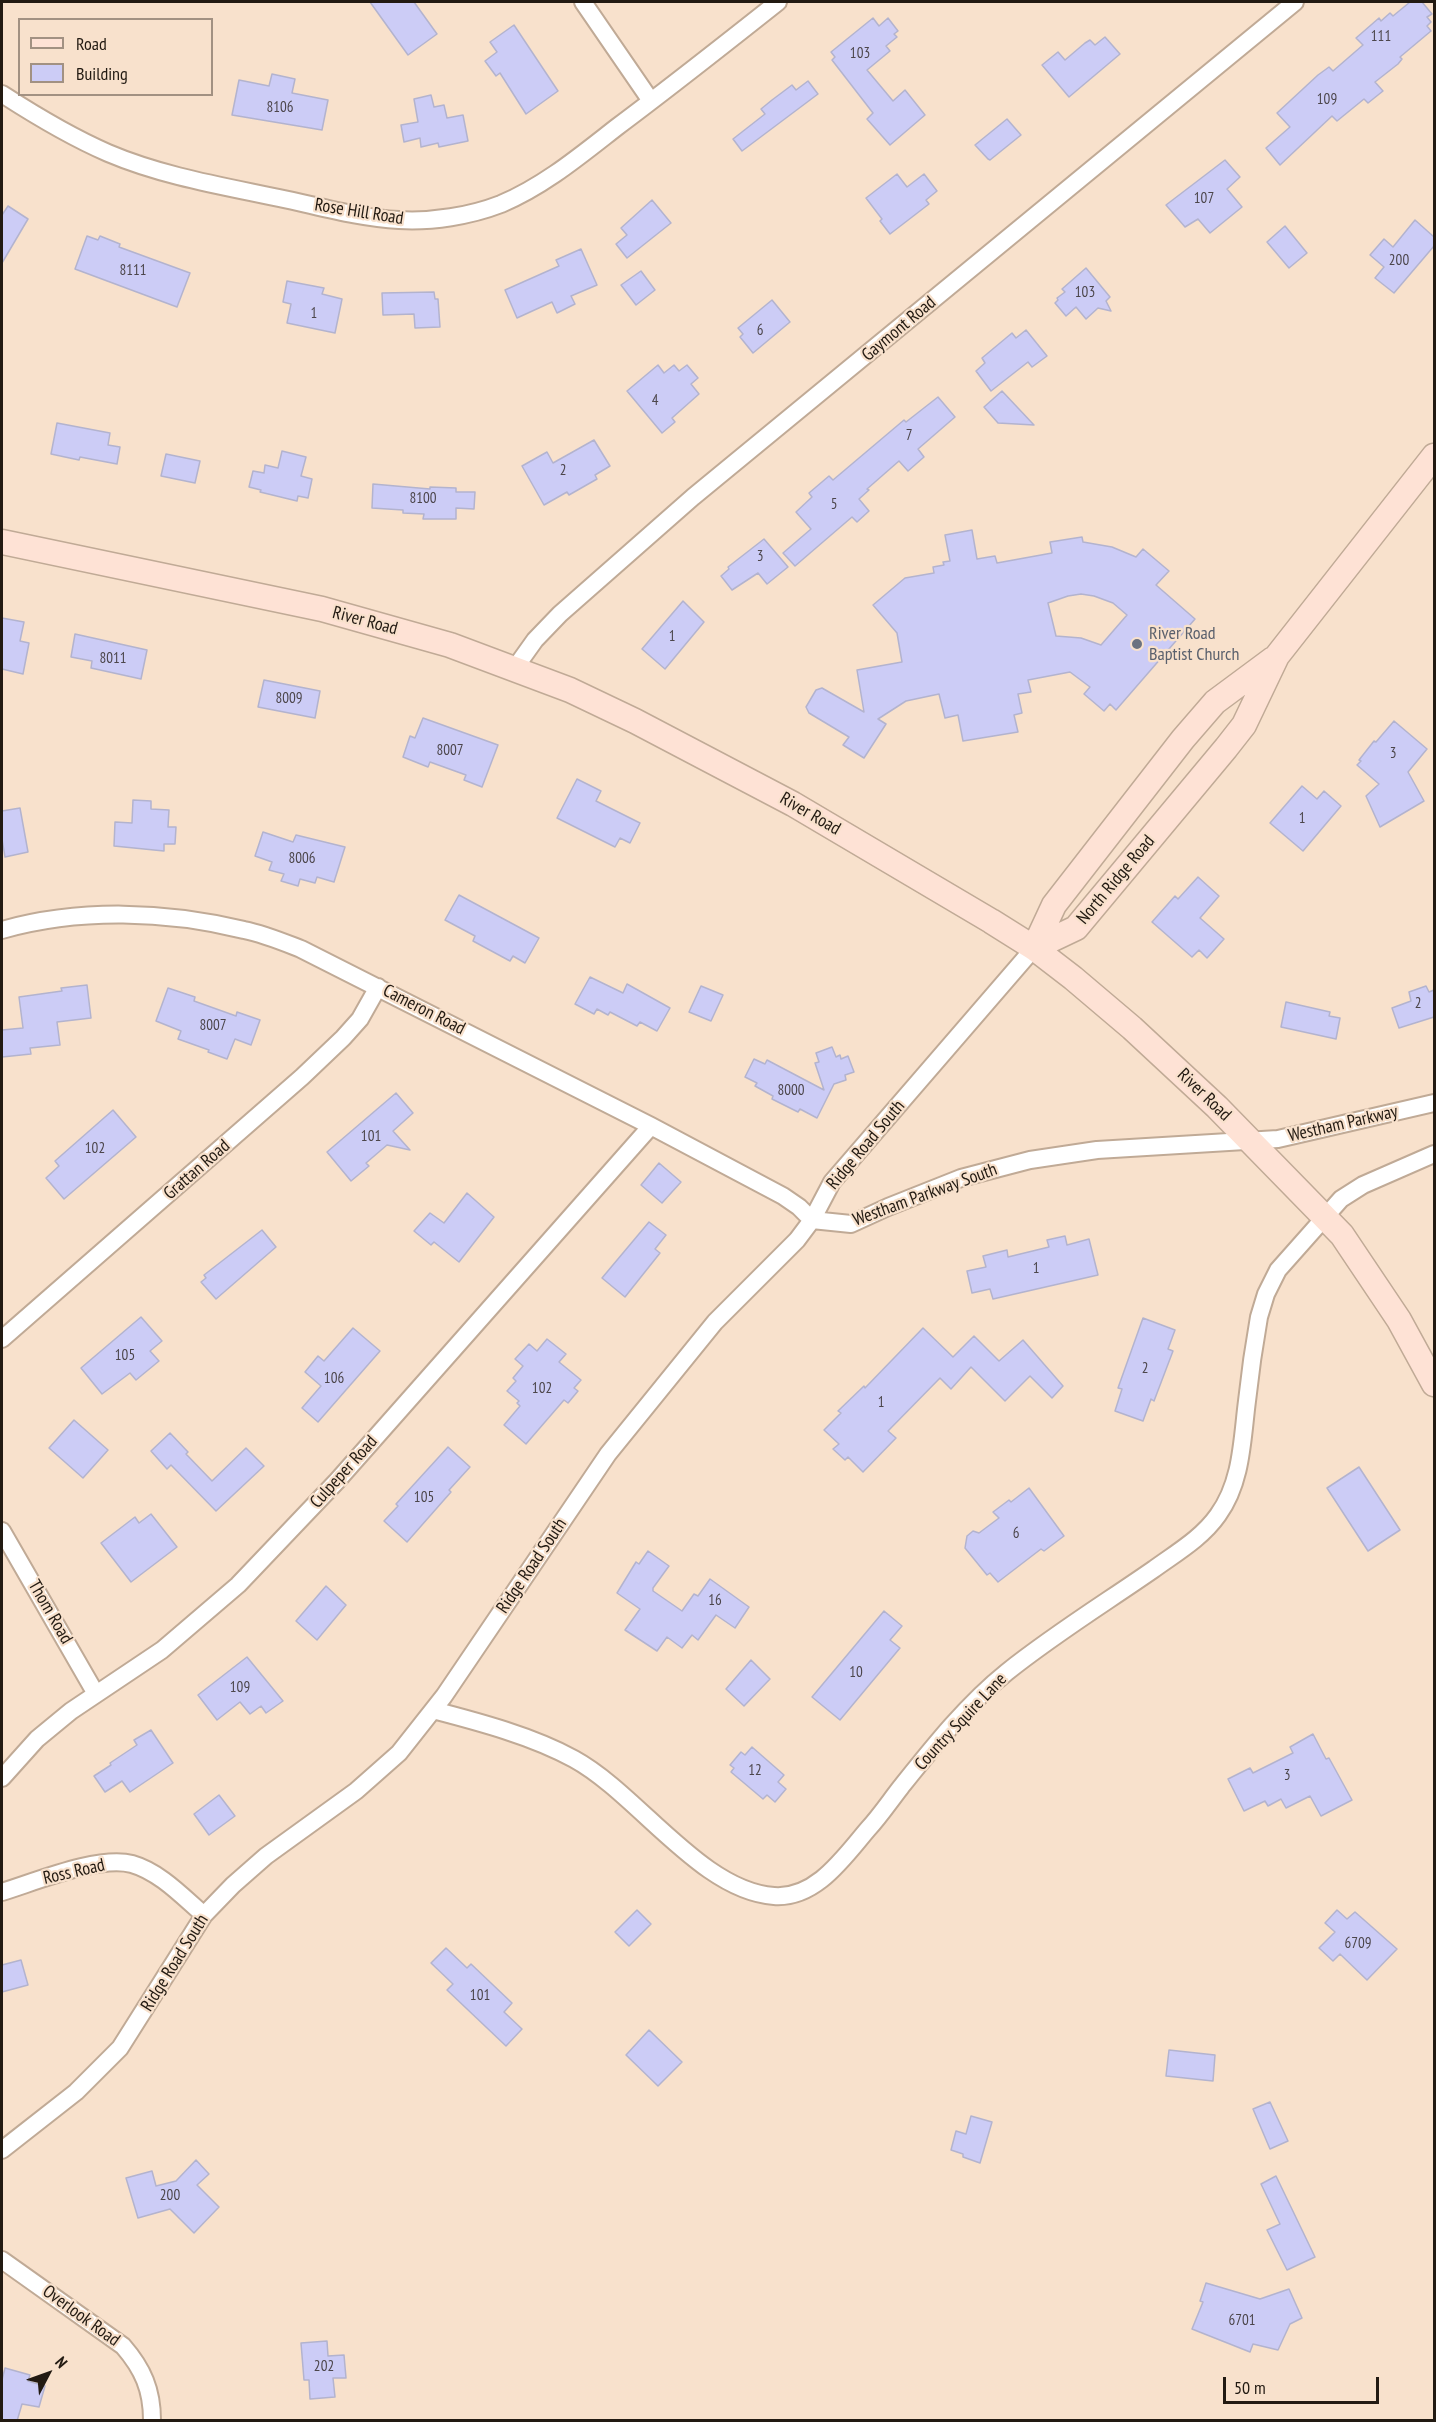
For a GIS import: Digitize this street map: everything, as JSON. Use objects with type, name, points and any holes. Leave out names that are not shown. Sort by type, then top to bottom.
[{"type":"main road","name":"North Ridge Road","points":[[1034,948],[1076,928],[1244,725],[1277,656],[1434,456]]},
{"type":"main road","name":"River Road","points":[[2,542],[322,609],[450,645],[515,668],[570,690],[636,721],[746,778],[982,915],[1034,948],[1132,1028],[1252,1142],[1342,1235],[1399,1320],[1434,1384]]},
{"type":"main road","name":"North Ridge Road","points":[[1034,948],[1054,905],[1183,739],[1215,702],[1277,656]]},
{"type":"street","points":[[583,2],[651,101]]},
{"type":"street","name":"Rose Hill Road","points":[[2,94],[44,121],[109,153],[144,165],[208,183],[368,217],[428,220],[469,214],[517,197],[556,173],[778,2]]},
{"type":"street","name":"Gaymont Road","points":[[515,668],[535,640],[560,614],[693,497],[1295,2]]},
{"type":"street","name":"Cameron Road","points":[[2,930],[98,915],[147,915],[194,920],[246,930],[302,949],[651,1126],[783,1196],[812,1220]]},
{"type":"street","name":"Ridge Road South","points":[[2,2151],[76,2092],[120,2048],[204,1915],[232,1885],[266,1856],[356,1791],[399,1753],[433,1710],[608,1454],[715,1322],[757,1278],[783,1256],[812,1220],[832,1182],[1034,948]]},
{"type":"street","name":"Grattan Road","points":[[2,1339],[302,1077],[360,1019],[378,987]]},
{"type":"street","name":"Westham Parkway","points":[[1252,1142],[1308,1132],[1434,1103]]},
{"type":"street","name":"Culpeper Road","points":[[2,1778],[37,1739],[96,1694],[162,1650],[238,1585],[338,1481],[651,1126]]},
{"type":"street","name":"Westham Parkway South","points":[[812,1220],[851,1224],[961,1178],[1030,1160],[1097,1150],[1252,1142]]},
{"type":"street","points":[[1323,1216],[1341,1199],[1363,1185],[1434,1154]]},
{"type":"street","name":"Country Squire Lane","points":[[433,1710],[493,1725],[574,1759],[616,1789],[717,1874],[738,1887],[771,1896],[784,1896],[798,1893],[815,1885],[836,1866],[876,1821],[901,1787],[969,1707],[1004,1674],[1192,1542],[1218,1515],[1237,1479],[1259,1317],[1266,1294],[1278,1270],[1323,1216]]},
{"type":"street","name":"Thom Road","points":[[2,1531],[96,1694]]},
{"type":"street","name":"Ross Road","points":[[2,1892],[89,1866],[131,1864],[163,1880],[204,1915]]},
{"type":"street","name":"Overlook Road","points":[[2,2260],[123,2346],[137,2363],[148,2384],[152,2421]]},
{"type":"building","points":[[370,2],[414,2],[437,34],[408,55]]},
{"type":"building","points":[[1410,2],[1422,2],[1432,14],[1427,17],[1431,22],[1427,26],[1431,31],[1400,57],[1402,59],[1398,64],[1375,82],[1383,91],[1368,103],[1364,99],[1337,121],[1332,116],[1280,165],[1266,148],[1290,127],[1277,113],[1318,75],[1329,67],[1333,71],[1363,45],[1356,38],[1379,18],[1381,21],[1390,13],[1393,16]]},
{"type":"building","points":[[873,18],[879,26],[888,18],[898,31],[894,34],[897,37],[886,46],[890,51],[867,70],[893,101],[905,90],[925,115],[890,145],[867,119],[873,113],[832,60],[835,57],[831,52]]},
{"type":"building","points":[[514,25],[558,91],[526,114],[500,73],[496,76],[485,61],[497,52],[490,42]]},
{"type":"building","points":[[1105,37],[1120,54],[1069,97],[1042,65],[1058,52],[1065,60],[1090,40],[1095,45]]},
{"type":"building","points":[[272,74],[295,79],[292,93],[328,100],[322,130],[232,115],[239,80],[269,86]]},
{"type":"building","points":[[808,81],[818,94],[742,151],[733,139],[765,114],[761,109],[792,85],[796,90]]},
{"type":"building","points":[[431,95],[434,107],[444,105],[447,118],[463,115],[468,141],[439,147],[438,143],[421,147],[420,138],[404,142],[401,125],[418,122],[414,99]]},
{"type":"building","points":[[1007,119],[1021,135],[990,160],[975,145]]},
{"type":"building","points":[[1225,160],[1240,177],[1227,189],[1242,207],[1210,233],[1198,219],[1185,227],[1166,205]]},
{"type":"building","points":[[897,174],[907,187],[924,174],[937,191],[926,200],[929,204],[890,234],[866,198]]},
{"type":"building","points":[[652,200],[671,223],[627,258],[616,244],[627,235],[621,228]]},
{"type":"building","points":[[8,206],[28,219],[2,263],[2,215]]},
{"type":"building","points":[[1415,220],[1434,237],[1434,246],[1394,293],[1375,278],[1384,267],[1370,255],[1384,239],[1393,247]]},
{"type":"building","points":[[1285,226],[1307,253],[1289,268],[1267,242]]},
{"type":"building","points":[[87,236],[98,240],[100,236],[120,244],[119,247],[190,273],[177,307],[75,269]]},
{"type":"building","points":[[581,249],[597,285],[571,296],[575,304],[557,313],[552,302],[517,318],[505,290],[559,266],[556,260]]},
{"type":"building","points":[[1086,268],[1110,297],[1106,301],[1111,311],[1098,308],[1086,319],[1076,307],[1066,316],[1055,303],[1057,298],[1065,292],[1062,289]]},
{"type":"building","points":[[641,271],[655,290],[636,305],[621,285]]},
{"type":"building","points":[[287,281],[324,288],[322,294],[342,299],[335,333],[287,323],[291,304],[283,302]]},
{"type":"building","points":[[434,292],[435,299],[438,299],[440,327],[415,328],[414,314],[383,315],[382,293]]},
{"type":"building","points":[[772,300],[790,322],[753,353],[740,337],[743,334],[738,328]]},
{"type":"building","points":[[1026,330],[1047,356],[1032,367],[1028,362],[991,391],[976,371],[985,363],[982,358],[1012,333],[1016,338]]},
{"type":"building","points":[[658,365],[664,373],[674,365],[679,371],[687,365],[698,378],[691,384],[699,394],[672,418],[675,422],[662,433],[627,391]]},
{"type":"building","points":[[1002,391],[1034,425],[998,423],[984,407]]},
{"type":"building","points":[[938,397],[955,417],[918,449],[924,457],[908,471],[899,461],[859,499],[869,511],[857,522],[852,517],[795,566],[783,553],[811,529],[796,512],[812,497],[809,493],[829,476],[833,480],[904,420],[906,422]]},
{"type":"building","points":[[57,423],[110,433],[108,445],[120,447],[117,464],[51,454]]},
{"type":"building","points":[[594,440],[610,466],[595,475],[597,479],[569,495],[567,492],[544,505],[522,466],[547,452],[553,463]]},
{"type":"building","points":[[282,451],[306,457],[301,476],[312,479],[308,498],[298,496],[297,501],[249,487],[253,471],[264,473],[265,465],[278,468]]},
{"type":"building","points":[[166,454],[200,461],[195,483],[161,476]]},
{"type":"building","points":[[373,484],[430,489],[430,487],[456,488],[456,492],[475,492],[474,509],[456,508],[456,519],[423,519],[424,514],[372,508]]},
{"type":"building","name":"River Road Baptist Church","points":[[972,530],[977,559],[995,556],[997,563],[1052,553],[1050,542],[1082,537],[1083,542],[1112,547],[1136,557],[1143,549],[1169,571],[1156,585],[1195,619],[1116,710],[1110,704],[1104,711],[1084,694],[1090,687],[1070,672],[1028,680],[1031,692],[1018,694],[1022,713],[1014,715],[1018,732],[963,741],[958,715],[945,718],[939,694],[906,701],[878,719],[886,724],[864,758],[843,745],[849,737],[809,713],[806,707],[816,690],[822,688],[864,712],[857,670],[902,662],[897,633],[873,605],[905,578],[934,573],[933,567],[950,561],[945,535]],"holes":[[[1081,594],[1113,603],[1127,615],[1101,645],[1081,638],[1056,636],[1048,603]]]},
{"type":"building","points":[[764,539],[788,567],[767,584],[758,573],[732,590],[721,576],[729,569],[728,567]]},
{"type":"building","points":[[683,601],[704,622],[665,669],[642,649]]},
{"type":"building","points":[[2,618],[24,622],[20,641],[29,643],[23,674],[2,669]]},
{"type":"building","points":[[75,634],[147,650],[141,679],[91,668],[92,661],[71,657]]},
{"type":"building","points":[[264,680],[320,691],[315,718],[258,707]]},
{"type":"building","points":[[423,718],[498,745],[482,787],[464,780],[466,775],[430,762],[428,767],[403,757],[410,736],[415,738]]},
{"type":"building","points":[[1394,721],[1427,749],[1408,772],[1424,801],[1380,827],[1366,796],[1379,784],[1357,765],[1374,741],[1376,742]]},
{"type":"building","points":[[577,779],[601,791],[596,801],[640,823],[630,843],[620,838],[615,847],[557,818]]},
{"type":"building","points":[[1302,786],[1317,799],[1324,791],[1341,806],[1303,851],[1270,823]]},
{"type":"building","points":[[133,800],[151,801],[151,809],[169,810],[168,827],[176,827],[175,844],[164,844],[164,851],[114,846],[115,822],[132,823]]},
{"type":"building","points":[[20,808],[28,852],[5,857],[2,839],[2,811]]},
{"type":"building","points":[[263,832],[293,842],[296,835],[345,847],[334,882],[317,877],[315,883],[300,879],[298,886],[281,881],[284,874],[269,870],[272,862],[255,856]]},
{"type":"building","points":[[1198,877],[1219,896],[1200,918],[1224,939],[1207,958],[1199,950],[1192,957],[1152,922],[1175,896],[1178,899]]},
{"type":"building","points":[[459,895],[539,938],[525,963],[513,956],[510,961],[473,941],[475,936],[445,920]]},
{"type":"building","points":[[590,977],[623,993],[627,984],[670,1008],[657,1031],[640,1022],[637,1026],[610,1012],[608,1015],[597,1009],[594,1014],[575,1004]]},
{"type":"building","points":[[87,985],[91,1018],[57,1022],[60,1045],[30,1048],[31,1054],[2,1057],[2,1030],[23,1028],[19,997]]},
{"type":"building","points":[[701,986],[723,995],[711,1021],[689,1012]]},
{"type":"building","points":[[1426,986],[1429,992],[1434,990],[1434,1017],[1399,1028],[1392,1008],[1411,1001],[1409,992]]},
{"type":"building","points":[[168,988],[195,997],[194,1001],[236,1016],[237,1012],[260,1020],[251,1045],[235,1039],[227,1059],[178,1039],[181,1031],[156,1021]]},
{"type":"building","points":[[1286,1002],[1330,1012],[1329,1016],[1340,1018],[1336,1039],[1281,1027]]},
{"type":"building","points":[[832,1047],[836,1057],[840,1055],[841,1059],[848,1056],[854,1072],[845,1075],[846,1080],[834,1084],[817,1118],[800,1109],[798,1112],[772,1099],[773,1096],[755,1086],[757,1083],[745,1077],[754,1059],[765,1064],[767,1060],[824,1090],[815,1063],[819,1062],[816,1053]]},
{"type":"building","points":[[396,1093],[413,1113],[393,1131],[410,1150],[387,1145],[366,1163],[369,1166],[351,1181],[327,1152]]},
{"type":"building","points":[[113,1110],[136,1137],[64,1199],[46,1178],[59,1166],[55,1161]]},
{"type":"building","points":[[659,1163],[681,1182],[662,1203],[641,1185]]},
{"type":"building","points":[[467,1193],[494,1217],[459,1262],[434,1242],[431,1245],[414,1231],[430,1213],[444,1223]]},
{"type":"building","points":[[649,1222],[666,1235],[655,1249],[660,1253],[625,1297],[602,1278]]},
{"type":"building","points":[[262,1230],[276,1247],[216,1299],[201,1282],[206,1278],[204,1275]]},
{"type":"building","points":[[1065,1236],[1067,1245],[1089,1239],[1098,1275],[993,1299],[990,1289],[972,1293],[967,1271],[986,1267],[983,1256],[1007,1250],[1008,1257],[1049,1247],[1047,1240]]},
{"type":"building","points":[[141,1317],[162,1341],[150,1351],[159,1361],[136,1380],[130,1373],[102,1394],[81,1368]]},
{"type":"building","points":[[1143,1318],[1175,1330],[1168,1349],[1173,1351],[1154,1401],[1151,1399],[1143,1421],[1115,1411],[1122,1389],[1118,1388]]},
{"type":"building","points":[[353,1328],[380,1351],[318,1422],[302,1408],[321,1386],[305,1372],[318,1356],[324,1361]]},
{"type":"building","points":[[923,1328],[953,1357],[974,1336],[999,1361],[1023,1340],[1063,1386],[1052,1398],[1030,1376],[1005,1401],[971,1367],[951,1389],[940,1378],[888,1431],[896,1438],[863,1472],[848,1457],[845,1460],[833,1449],[839,1444],[824,1430],[841,1413],[838,1411],[864,1386],[865,1388]]},
{"type":"building","points":[[547,1339],[566,1354],[559,1362],[581,1380],[574,1388],[578,1391],[568,1403],[564,1400],[526,1444],[504,1425],[520,1406],[517,1403],[519,1401],[507,1391],[516,1381],[513,1378],[523,1366],[515,1359],[529,1344],[537,1351]]},
{"type":"building","points":[[74,1420],[108,1450],[83,1478],[49,1448]]},
{"type":"building","points":[[170,1433],[212,1481],[246,1448],[264,1466],[216,1511],[171,1465],[167,1469],[151,1451]]},
{"type":"building","points":[[448,1447],[470,1467],[407,1542],[384,1521],[398,1506],[396,1504]]},
{"type":"building","points":[[1359,1467],[1400,1530],[1368,1551],[1327,1488]]},
{"type":"building","points":[[1029,1488],[1064,1536],[1044,1551],[1041,1549],[998,1582],[990,1573],[987,1575],[965,1548],[967,1536],[973,1531],[979,1533],[999,1518],[993,1512]]},
{"type":"building","points":[[151,1514],[177,1547],[131,1582],[101,1543],[135,1517],[139,1523]]},
{"type":"building","points":[[648,1551],[669,1566],[653,1591],[682,1611],[694,1594],[698,1596],[710,1579],[749,1607],[735,1628],[716,1615],[698,1640],[692,1635],[682,1648],[667,1637],[657,1651],[625,1630],[640,1609],[617,1593],[636,1562],[639,1564]]},
{"type":"building","points":[[326,1586],[346,1605],[317,1640],[296,1621]]},
{"type":"building","points":[[884,1611],[902,1626],[890,1640],[900,1648],[840,1720],[812,1697]]},
{"type":"building","points":[[247,1657],[283,1701],[266,1713],[261,1706],[250,1714],[240,1702],[217,1720],[198,1695]]},
{"type":"building","points":[[751,1660],[770,1679],[744,1706],[726,1689]]},
{"type":"building","points":[[151,1730],[173,1763],[130,1792],[122,1781],[105,1792],[94,1776],[137,1745],[134,1740]]},
{"type":"building","points":[[1313,1734],[1352,1800],[1321,1816],[1310,1796],[1286,1808],[1281,1799],[1268,1806],[1265,1801],[1244,1811],[1228,1779],[1250,1768],[1253,1773],[1293,1753],[1290,1747]]},
{"type":"building","points":[[752,1747],[784,1775],[778,1782],[786,1789],[775,1802],[767,1795],[763,1799],[731,1772],[734,1768],[730,1765],[741,1752],[745,1755]]},
{"type":"building","points":[[219,1795],[235,1816],[209,1835],[194,1814]]},
{"type":"building","points":[[637,1910],[651,1924],[629,1946],[615,1932]]},
{"type":"building","points":[[1337,1910],[1347,1919],[1355,1912],[1397,1949],[1367,1980],[1340,1954],[1333,1961],[1319,1948],[1335,1932],[1325,1923]]},
{"type":"building","points":[[446,1948],[467,1968],[471,1964],[512,2003],[504,2012],[522,2029],[506,2046],[447,1990],[453,1984],[431,1963]]},
{"type":"building","points":[[21,1960],[28,1985],[2,1992],[2,1965]]},
{"type":"building","points":[[649,2030],[682,2062],[658,2086],[626,2055]]},
{"type":"building","points":[[1169,2050],[1215,2055],[1213,2081],[1166,2076]]},
{"type":"building","points":[[1270,2102],[1288,2141],[1270,2149],[1253,2109]]},
{"type":"building","points":[[971,2116],[992,2122],[980,2163],[951,2150],[956,2131],[966,2134]]},
{"type":"building","points":[[196,2160],[209,2174],[197,2185],[219,2207],[194,2233],[170,2209],[138,2218],[126,2178],[152,2171],[156,2186],[176,2181]]},
{"type":"building","points":[[1276,2176],[1315,2257],[1287,2270],[1267,2230],[1280,2224],[1261,2184]]},
{"type":"building","points":[[1206,2283],[1260,2299],[1289,2289],[1302,2318],[1290,2324],[1278,2350],[1253,2344],[1250,2352],[1192,2329],[1203,2302],[1200,2301]]},
{"type":"building","points":[[327,2341],[328,2356],[344,2355],[346,2378],[333,2378],[335,2397],[310,2399],[309,2380],[304,2380],[301,2343]]},
{"type":"building","points":[[5,2368],[30,2375],[28,2381],[45,2386],[39,2407],[22,2404],[17,2421],[2,2421],[2,2380]]},
{"type":"place","name":"River Road Baptist Church","points":[[1137,644]]}]
